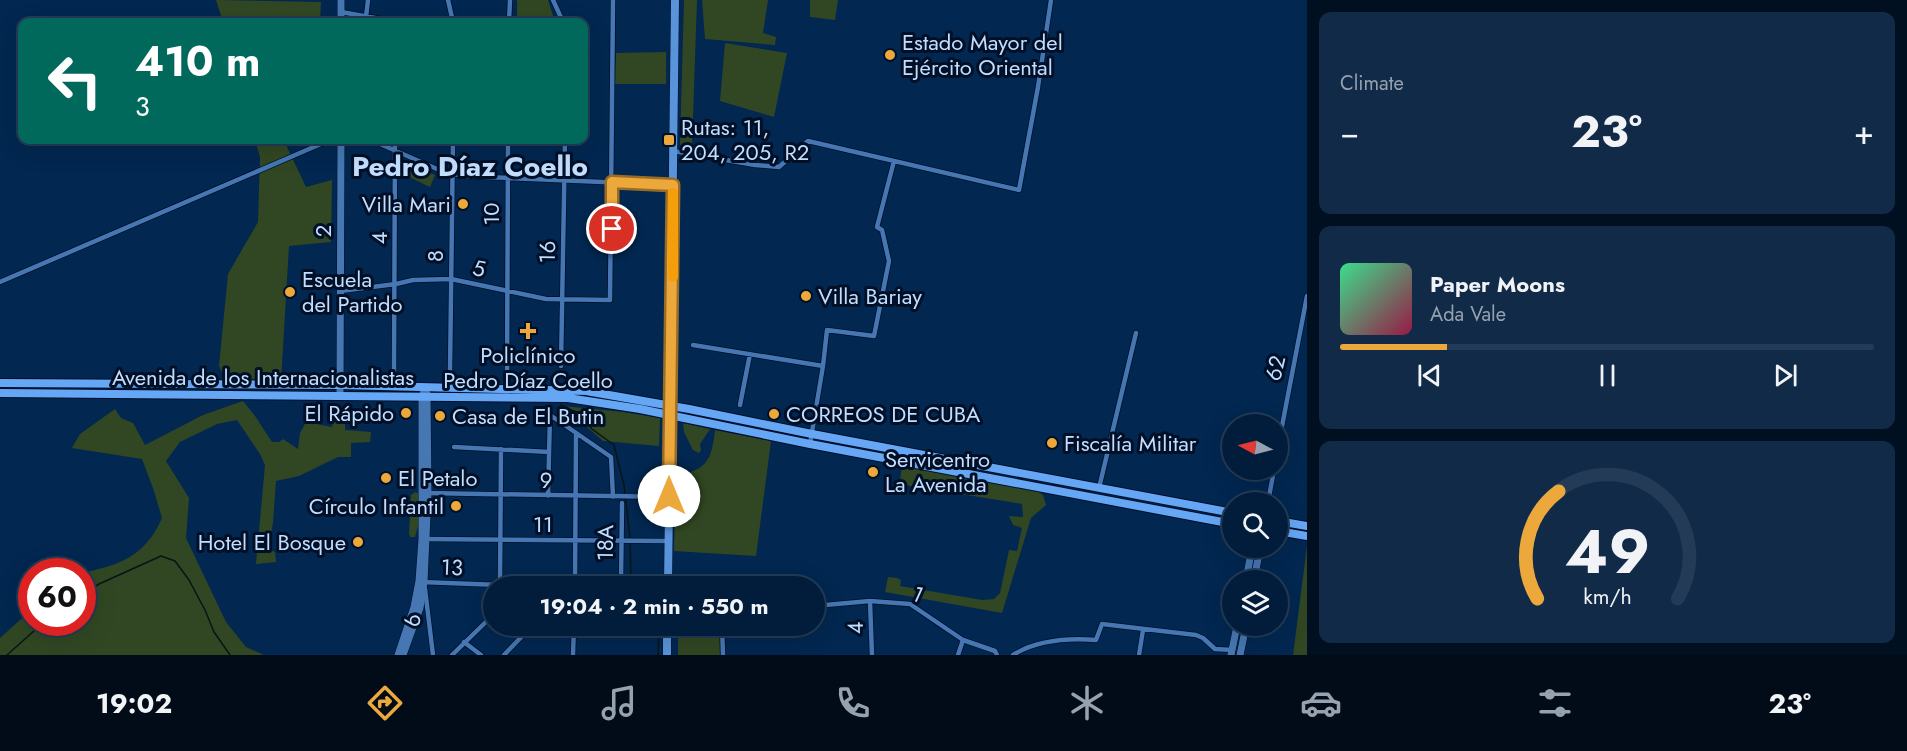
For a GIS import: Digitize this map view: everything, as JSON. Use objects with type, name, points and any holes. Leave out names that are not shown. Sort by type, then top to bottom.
[{"type":"highway","name":"Avenida de los Internacionalistas","points":[[0,383],[340,385],[425,394]]},
{"type":"highway","name":"Avenida de los Internacionalistas","points":[[0,393],[340,396],[586,391],[670,405],[1222,511]]},
{"type":"highway","name":"Avenida de los Internacionalistas","points":[[507,393],[568,398],[669,415],[1222,522]]},
{"type":"highway","points":[[1288,523],[1307,526]]},
{"type":"highway","points":[[1288,533],[1307,536]]},
{"type":"main road","points":[[667,576],[675,0]]},
{"type":"main road","points":[[667,636],[667,655]]},
{"type":"street","points":[[341,0],[341,18]]},
{"type":"street","points":[[366,17],[368,0]]},
{"type":"street","points":[[448,0],[452,18]]},
{"type":"street","points":[[509,18],[510,0]]},
{"type":"street","points":[[553,0],[561,18]]},
{"type":"street","points":[[612,182],[613,0]]},
{"type":"street","points":[[673,151],[779,167],[808,141],[1019,190],[1051,0]]},
{"type":"street","points":[[341,12],[372,18]]},
{"type":"street","points":[[0,282],[321,144]]},
{"type":"street","name":"2","points":[[340,396],[341,144]]},
{"type":"street","points":[[381,144],[437,169],[462,176],[673,185]]},
{"type":"street","name":"4","points":[[394,372],[396,144]]},
{"type":"street","name":"8","points":[[450,372],[453,144]]},
{"type":"street","name":"10","points":[[507,393],[508,144]]},
{"type":"street","name":"16","points":[[561,366],[565,144]]},
{"type":"street","points":[[810,444],[827,330],[874,336],[889,261],[882,230],[877,227],[894,161]]},
{"type":"street","name":"5","points":[[340,291],[413,280],[451,279],[546,299],[610,300],[612,182]]},
{"type":"street","name":"62","points":[[1284,414],[1307,296]]},
{"type":"street","points":[[1099,488],[1136,333]]},
{"type":"street","points":[[693,345],[823,366]]},
{"type":"street","points":[[740,405],[750,354]]},
{"type":"street","points":[[403,655],[420,608],[424,539],[425,394]]},
{"type":"street","points":[[548,496],[550,415],[576,433],[575,576]]},
{"type":"street","name":"18A","points":[[576,433],[612,458],[613,497]]},
{"type":"street","points":[[454,447],[549,452]]},
{"type":"street","points":[[500,576],[501,449]]},
{"type":"street","name":"9","points":[[425,494],[669,496]]},
{"type":"street","name":"18A","points":[[621,576],[622,503]]},
{"type":"street","name":"11","points":[[424,539],[664,541]]},
{"type":"street","points":[[398,655],[421,582]]},
{"type":"street","name":"13","points":[[421,582],[483,584]]},
{"type":"street","name":"6","points":[[421,582],[433,655]]},
{"type":"street","name":"4","points":[[870,601],[872,655]]},
{"type":"street","name":"1","points":[[825,605],[870,601],[910,604],[963,640],[995,651],[997,655]]},
{"type":"street","points":[[452,655],[483,624]]},
{"type":"street","points":[[1013,655],[1040,644],[1059,640],[1096,640],[1102,624],[1196,635],[1215,649],[1232,652],[1241,652],[1244,636]]},
{"type":"street","points":[[1139,655],[1143,630]]},
{"type":"street","points":[[504,655],[522,636]]},
{"type":"street","points":[[573,655],[574,636]]},
{"type":"street","points":[[723,636],[723,655]]},
{"type":"street","points":[[1232,652],[1235,636]]},
{"type":"street","points":[[958,655],[963,640]]},
{"type":"street","points":[[464,642],[481,655]]},
{"type":"green space","points":[[216,0],[321,2],[320,18],[222,18]]},
{"type":"green space","points":[[517,0],[548,0],[554,18],[517,18]]},
{"type":"green space","points":[[684,0],[697,0],[692,146],[680,145]]},
{"type":"green space","points":[[702,0],[768,0],[763,33],[776,37],[775,45],[705,39]]},
{"type":"green space","points":[[810,0],[838,0],[835,20],[810,17]]},
{"type":"green space","points":[[725,43],[787,53],[774,117],[720,101]]},
{"type":"green space","points":[[666,52],[666,84],[615,84],[616,53]]},
{"type":"green space","points":[[256,144],[288,144],[287,147],[306,187],[332,180],[331,242],[289,246],[281,381],[224,377],[219,366],[228,274],[258,222],[260,157]]},
{"type":"green space","points":[[408,163],[435,175],[430,187],[403,174]]},
{"type":"green space","points":[[243,401],[272,442],[279,442],[283,439],[298,449],[300,433],[306,422],[332,427],[336,412],[345,414],[345,430],[371,432],[370,442],[351,443],[351,457],[338,457],[299,476],[276,481],[273,523],[268,549],[275,552],[276,562],[256,564],[265,465],[237,420],[217,424],[180,442],[166,461],[189,498],[186,538],[226,622],[246,647],[264,655],[0,655],[0,638],[18,622],[18,636],[96,636],[96,570],[121,562],[140,550],[162,518],[142,459],[72,448],[80,434],[115,409],[121,418],[133,423],[145,445],[203,415]]},
{"type":"green space","points":[[563,406],[660,418],[659,446],[603,441]]},
{"type":"green space","points":[[683,423],[710,429],[700,444],[699,453],[693,450],[684,432]]},
{"type":"green space","points":[[715,430],[771,441],[756,556],[674,551],[676,475],[695,470],[706,462],[712,449]]},
{"type":"green space","points":[[902,466],[1036,490],[1043,495],[1046,505],[1031,518],[1002,613],[885,592],[888,577],[901,580],[900,586],[982,600],[994,599],[1000,593],[1009,550],[1017,551],[1022,528],[1013,525],[1009,516],[1023,517],[1022,504],[905,485],[904,491],[899,490]]},
{"type":"green space","points":[[415,492],[419,494],[418,526],[415,537],[411,537],[409,535],[411,495]]},
{"type":"green space","points":[[1307,546],[1307,655],[1293,655]]},
{"type":"green space","points":[[678,636],[720,636],[721,655],[678,655]]},
{"type":"waterway","points":[[561,404],[579,413],[592,429],[614,445],[624,485],[630,537],[631,576]]},
{"type":"waterway","points":[[96,586],[161,556],[175,561],[189,580],[214,632],[230,655]]},
{"type":"waterway","points":[[7,655],[28,636]]},
{"type":"waterway","points":[[658,655],[659,636]]},
{"type":"slow traffic","points":[[673,193],[673,277]]},
{"type":"place","name":"Estado Mayor del Ejército Oriental","points":[[890,55]]},
{"type":"place","name":"Rutas: 11, 204, 205, R2","points":[[669,140]]},
{"type":"place","name":"Villa Mari","points":[[463,204]]},
{"type":"place","name":"Escuela del Partido","points":[[290,292]]},
{"type":"place","name":"Villa Bariay","points":[[806,296]]},
{"type":"place","name":"Policlínico Pedro Díaz Coello","points":[[528,331]]},
{"type":"place","name":"El Rápido","points":[[406,413]]},
{"type":"place","name":"CORREOS DE CUBA","points":[[774,414]]},
{"type":"place","name":"Casa de El Butin","points":[[440,416]]},
{"type":"place","name":"Fiscalía Militar","points":[[1052,443]]},
{"type":"place","name":"Servicentro La Avenida","points":[[873,472]]},
{"type":"place","name":"El Petalo","points":[[386,478]]},
{"type":"place","name":"Círculo Infantil","points":[[456,506]]},
{"type":"place","name":"Hotel El Bosque","points":[[358,542]]},
{"type":"district","name":"Pedro Díaz Coello","points":[[470,166]]},
{"type":"route","points":[[612,229],[612,182],[673,185],[669,496]]}]
